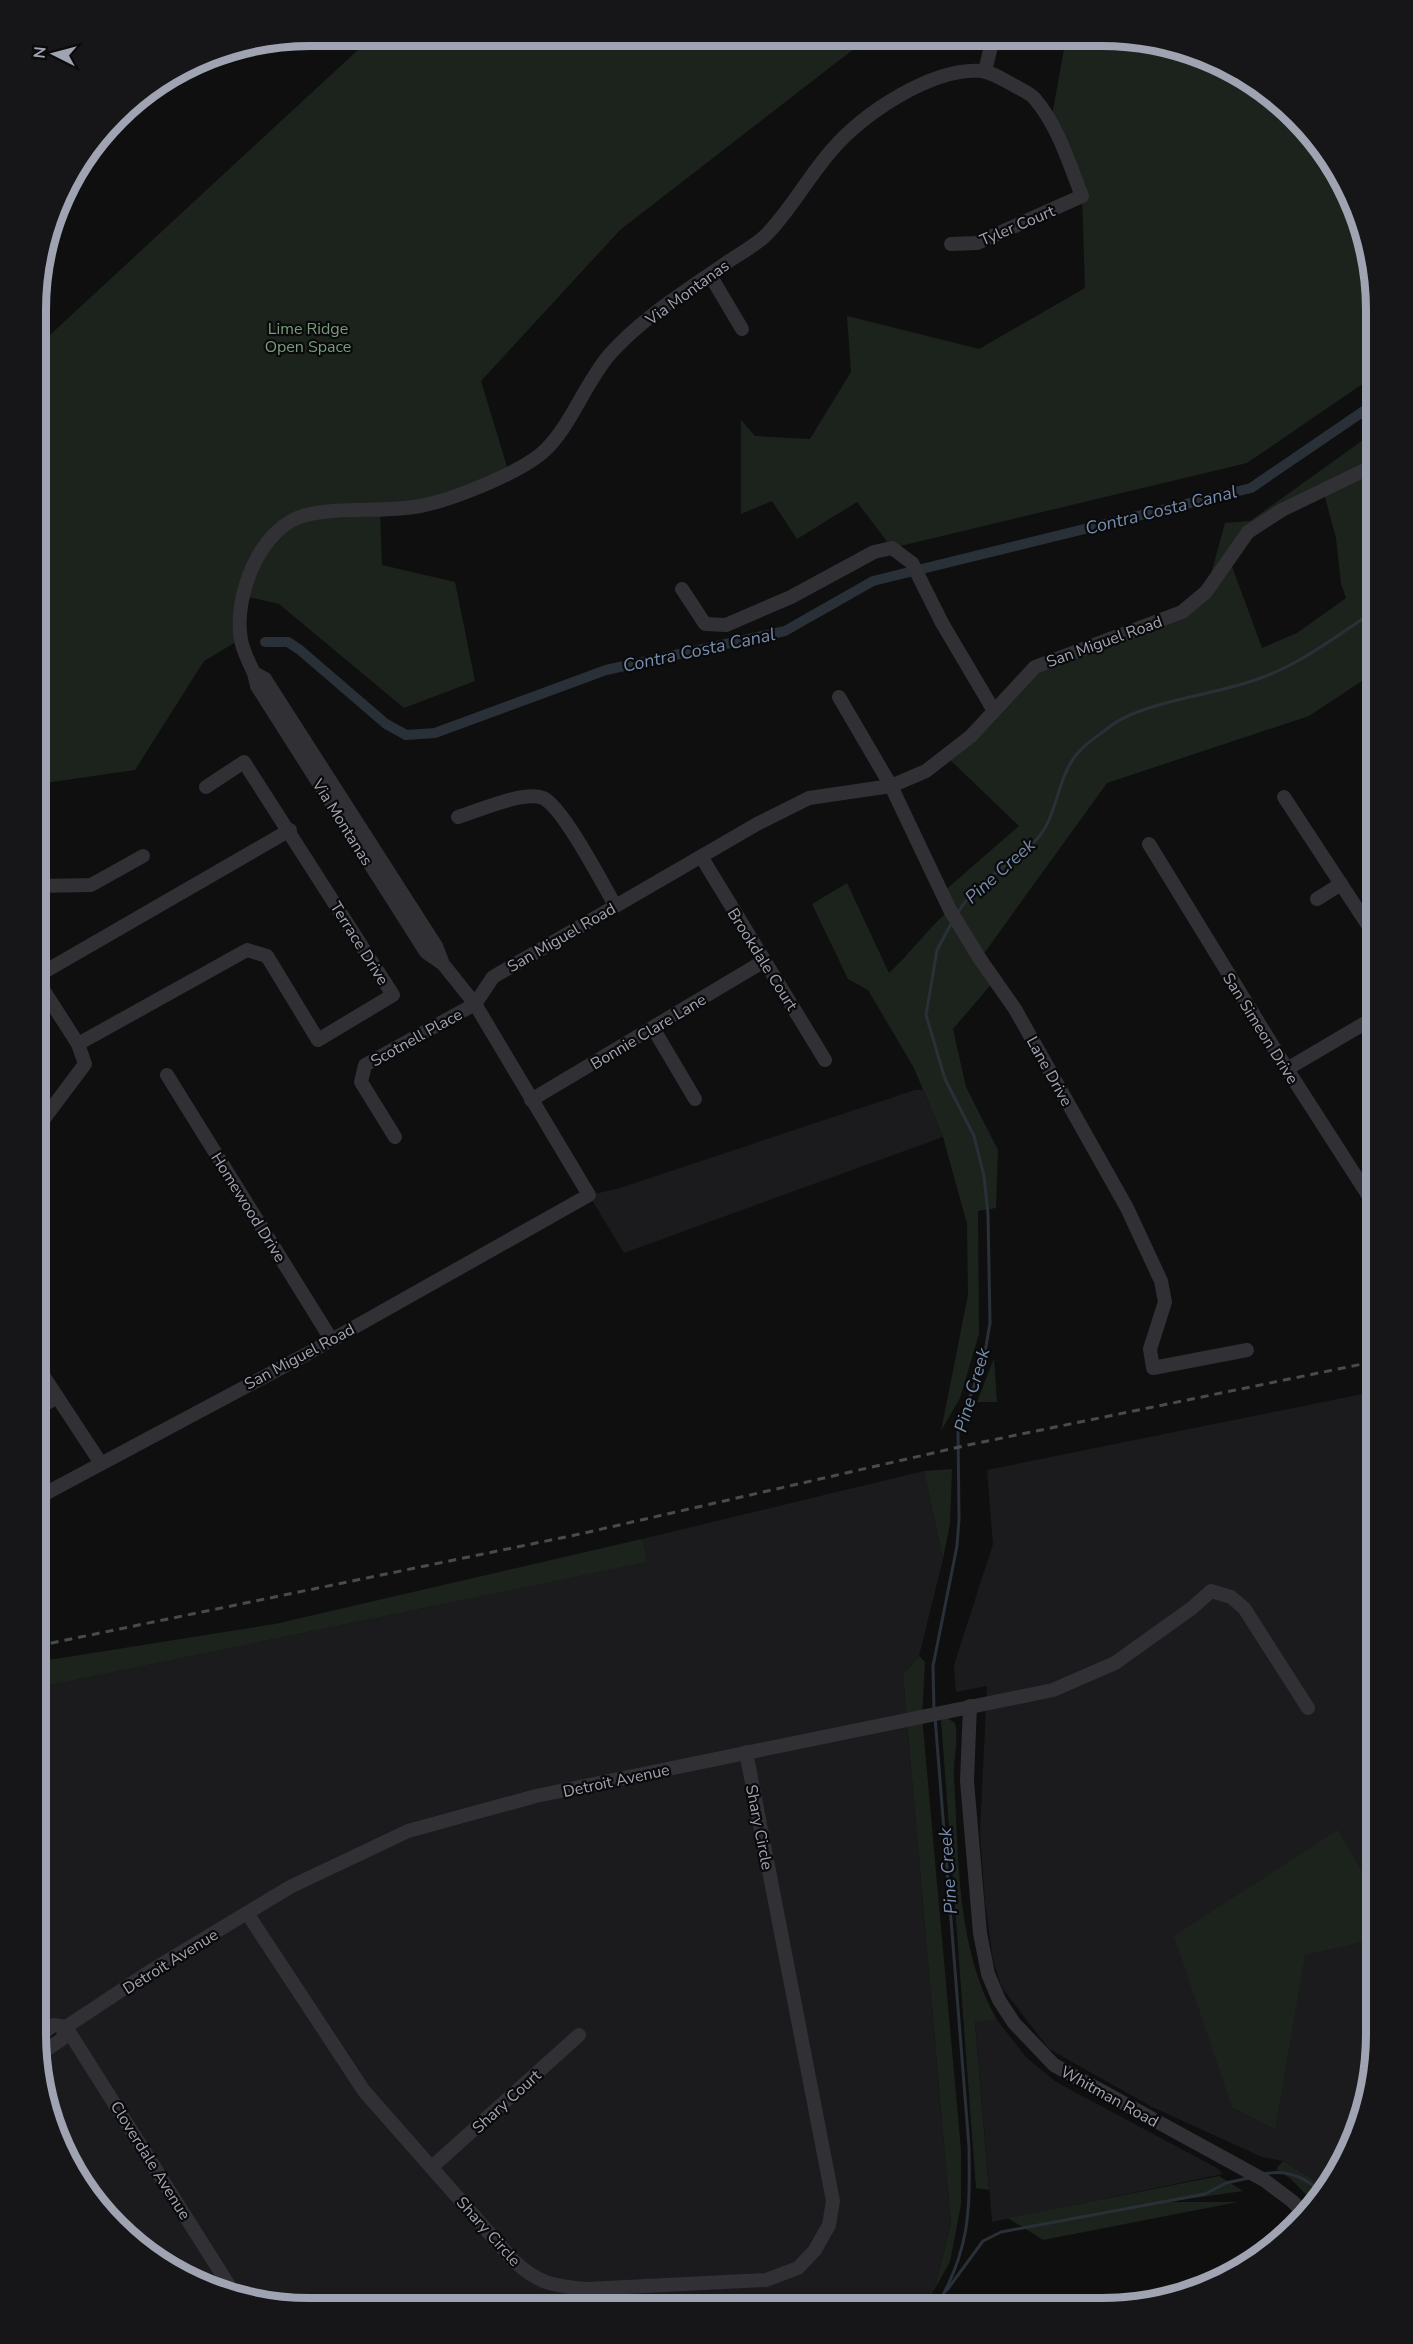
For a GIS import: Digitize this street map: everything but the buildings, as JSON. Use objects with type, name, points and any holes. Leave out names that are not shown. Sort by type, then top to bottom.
[{"type":"street","points":[[985,71],[991,46]]},
{"type":"street","name":"Via Montanas","points":[[475,1005],[443,964],[436,946],[271,688],[264,679],[254,673],[241,639],[240,622],[246,581],[256,558],[285,525],[304,515],[420,506],[455,496],[509,473],[541,455],[555,440],[584,390],[611,354],[651,315],[764,237],[833,148],[878,110],[931,80],[965,71],[985,71]]},
{"type":"street","name":"Tyler Court","points":[[951,244],[977,243],[1082,196],[1051,121],[1032,96],[985,71]]},
{"type":"street","points":[[710,275],[742,329]]},
{"type":"street","name":"San Miguel Road","points":[[46,1493],[331,1339],[589,1195],[475,1005],[493,977],[615,905],[702,858],[757,824],[809,798],[891,786],[926,771],[971,736],[1035,667],[1182,612],[1206,592],[1248,532],[1282,510],[1366,469]]},
{"type":"street","points":[[682,589],[705,624],[726,625],[791,597],[874,552],[892,548],[912,563],[942,623],[994,711]]},
{"type":"street","name":"Lane Drive","points":[[839,697],[891,786],[950,910],[980,959],[1015,1009],[1127,1209],[1161,1281],[1165,1302],[1150,1349],[1153,1368],[1247,1350]]},
{"type":"street","points":[[46,973],[290,830],[244,762],[206,787]]},
{"type":"street","points":[[458,817],[521,797],[542,797],[557,809],[615,905]]},
{"type":"street","points":[[1284,797],[1366,922]]},
{"type":"street","name":"Terrace Drive","points":[[78,1044],[248,950],[267,956],[318,1040],[393,995],[363,952],[290,830]]},
{"type":"street","name":"San Simeon Drive","points":[[1149,844],[1287,1069],[1366,1192]]},
{"type":"street","points":[[46,886],[91,885],[143,856]]},
{"type":"street","name":"Brookdale Court","points":[[702,858],[825,1060]]},
{"type":"street","points":[[1317,899],[1341,884]]},
{"type":"street","name":"Bonnie Clare Lane","points":[[531,1100],[764,961]]},
{"type":"street","points":[[46,992],[78,1044],[85,1064],[46,1116]]},
{"type":"street","name":"Scotnell Place","points":[[395,1137],[362,1082],[364,1065],[475,1005]]},
{"type":"street","points":[[1287,1069],[1366,1022]]},
{"type":"street","points":[[653,1029],[695,1099]]},
{"type":"street","name":"Homewood Drive","points":[[167,1075],[331,1339]]},
{"type":"street","points":[[46,1380],[100,1462]]},
{"type":"street","points":[[46,1404],[57,1397]]},
{"type":"street","name":"Detroit Avenue","points":[[47,2049],[62,2038],[66,2027],[149,1972],[290,1887],[408,1831],[536,1796],[1053,1690],[1115,1663],[1192,1608],[1211,1591],[1231,1597],[1244,1608],[1308,1708]]},
{"type":"street","name":"Whitman Road","points":[[970,1706],[967,1781],[980,1933],[988,1974],[999,2000],[1014,2023],[1054,2065],[1264,2180],[1300,2209]]},
{"type":"street","name":"Shary Circle","points":[[247,1914],[364,2091],[513,2260],[532,2278],[560,2287],[586,2289],[766,2280],[798,2268],[815,2250],[829,2225],[832,2201],[746,1752]]},
{"type":"street","name":"Detroit Avenue","points":[[46,2031],[54,2025],[66,2027]]},
{"type":"street","name":"Cloverdale Avenue","points":[[66,2027],[228,2284]]},
{"type":"street","name":"Shary Court","points":[[432,2166],[579,2035]]},
{"type":"shaded area","points":[[915,1090],[923,1090],[943,1137],[624,1253],[589,1195],[617,1189]]},
{"type":"shaded area","points":[[1366,1393],[1366,2051],[1358,2102],[1339,2150],[1319,2184],[1283,2161],[1262,2157],[1152,2107],[1049,2049],[1002,1988],[993,1960],[985,1903],[980,1832],[987,1686],[956,1692],[954,1665],[993,1544],[987,1470]]},
{"type":"shaded area","points":[[924,1471],[943,1559],[919,1656],[903,1675],[951,2224],[935,2288],[929,2298],[310,2298],[242,2289],[209,2277],[164,2253],[136,2232],[101,2194],[74,2150],[55,2102],[47,2047],[66,2027],[46,2032],[46,1686],[646,1562],[642,1539]]},
{"type":"shaded area","points":[[997,2020],[1026,2057],[1056,2082],[1217,2168],[1223,2174],[992,2222],[975,2021]]},
{"type":"green space","name":"Lime Ridge Open Space","points":[[362,46],[858,46],[620,230],[481,381],[509,473],[455,496],[380,509],[382,565],[455,582],[475,681],[404,708],[279,604],[244,596],[241,639],[204,661],[135,770],[46,783],[46,339]]},
{"type":"green space","points":[[1065,46],[1120,47],[1171,55],[1204,67],[1234,82],[1277,112],[1301,136],[1322,164],[1346,209],[1358,242],[1366,293],[1366,353],[1364,357],[1366,382],[1247,463],[892,548],[857,502],[797,539],[772,501],[741,514],[741,420],[755,436],[810,439],[851,372],[847,316],[979,349],[1085,288],[1082,196],[1051,121]]},
{"type":"green space","points":[[1366,438],[1366,678],[1309,716],[1107,783],[980,959],[994,981],[953,1029],[966,1087],[998,1150],[996,1208],[978,1211],[979,1334],[960,1398],[941,1431],[968,1295],[967,1224],[943,1137],[914,1068],[868,990],[848,979],[812,904],[847,883],[889,973],[950,910],[942,893],[1019,826],[946,756],[1035,667],[1182,612],[1206,592],[1225,523],[1250,521]],"holes":[[[1323,490],[1336,538],[1341,584],[1346,598],[1297,633],[1262,648],[1229,558],[1282,510]]]},
{"type":"green space","points":[[994,1358],[997,1402],[977,1402]]},
{"type":"green space","points":[[952,1469],[950,1524],[943,1559],[924,1471]]},
{"type":"green space","points":[[642,1539],[647,1562],[46,1686],[46,1660],[275,1624]]},
{"type":"green space","points":[[919,1656],[925,1662],[922,1716],[961,2150],[961,2204],[950,2262],[935,2288],[951,2224],[903,1675]]},
{"type":"green space","points":[[947,1718],[955,1723],[956,1729],[954,1771],[957,1840],[967,1933],[984,1992],[997,2020],[975,2022],[989,2190],[976,2188],[941,1720]]},
{"type":"green space","points":[[1338,1830],[1366,1879],[1366,1941],[1305,1955],[1275,2129],[1232,2107],[1174,1936]]},
{"type":"green space","points":[[1283,2161],[1319,2184],[1309,2198],[1291,2179],[1276,2169]]},
{"type":"green space","points":[[1219,2176],[1243,2191],[1167,2202],[1238,2202],[1043,2240],[1008,2218]]},
{"type":"waterway","name":"Contra Costa Canal","points":[[265,642],[288,642],[386,724],[406,735],[435,733],[606,670],[785,631],[873,581],[1251,488],[1366,410]]},
{"type":"waterway","name":"Pine Creek","points":[[957,914],[982,884],[1033,843],[1048,823],[1070,764],[1084,746],[1112,725],[1142,710],[1272,674],[1318,649],[1366,616]]},
{"type":"waterway","name":"Pine Creek","points":[[934,1711],[933,1666],[957,1546],[958,1430],[984,1358],[990,1323],[988,1214],[984,1176],[974,1136],[945,1079],[926,1015],[937,950],[952,922]]},
{"type":"waterway","name":"Pine Creek","points":[[935,1717],[969,2147],[966,2230],[956,2267],[941,2298]]},
{"type":"waterway","points":[[1264,2174],[1289,2174],[1316,2188]]},
{"type":"waterway","points":[[947,2290],[983,2241],[1001,2232],[1205,2194],[1226,2183],[1249,2178]]},
{"type":"railway","points":[[46,1644],[580,1534],[968,1445],[1366,1363]]}]
